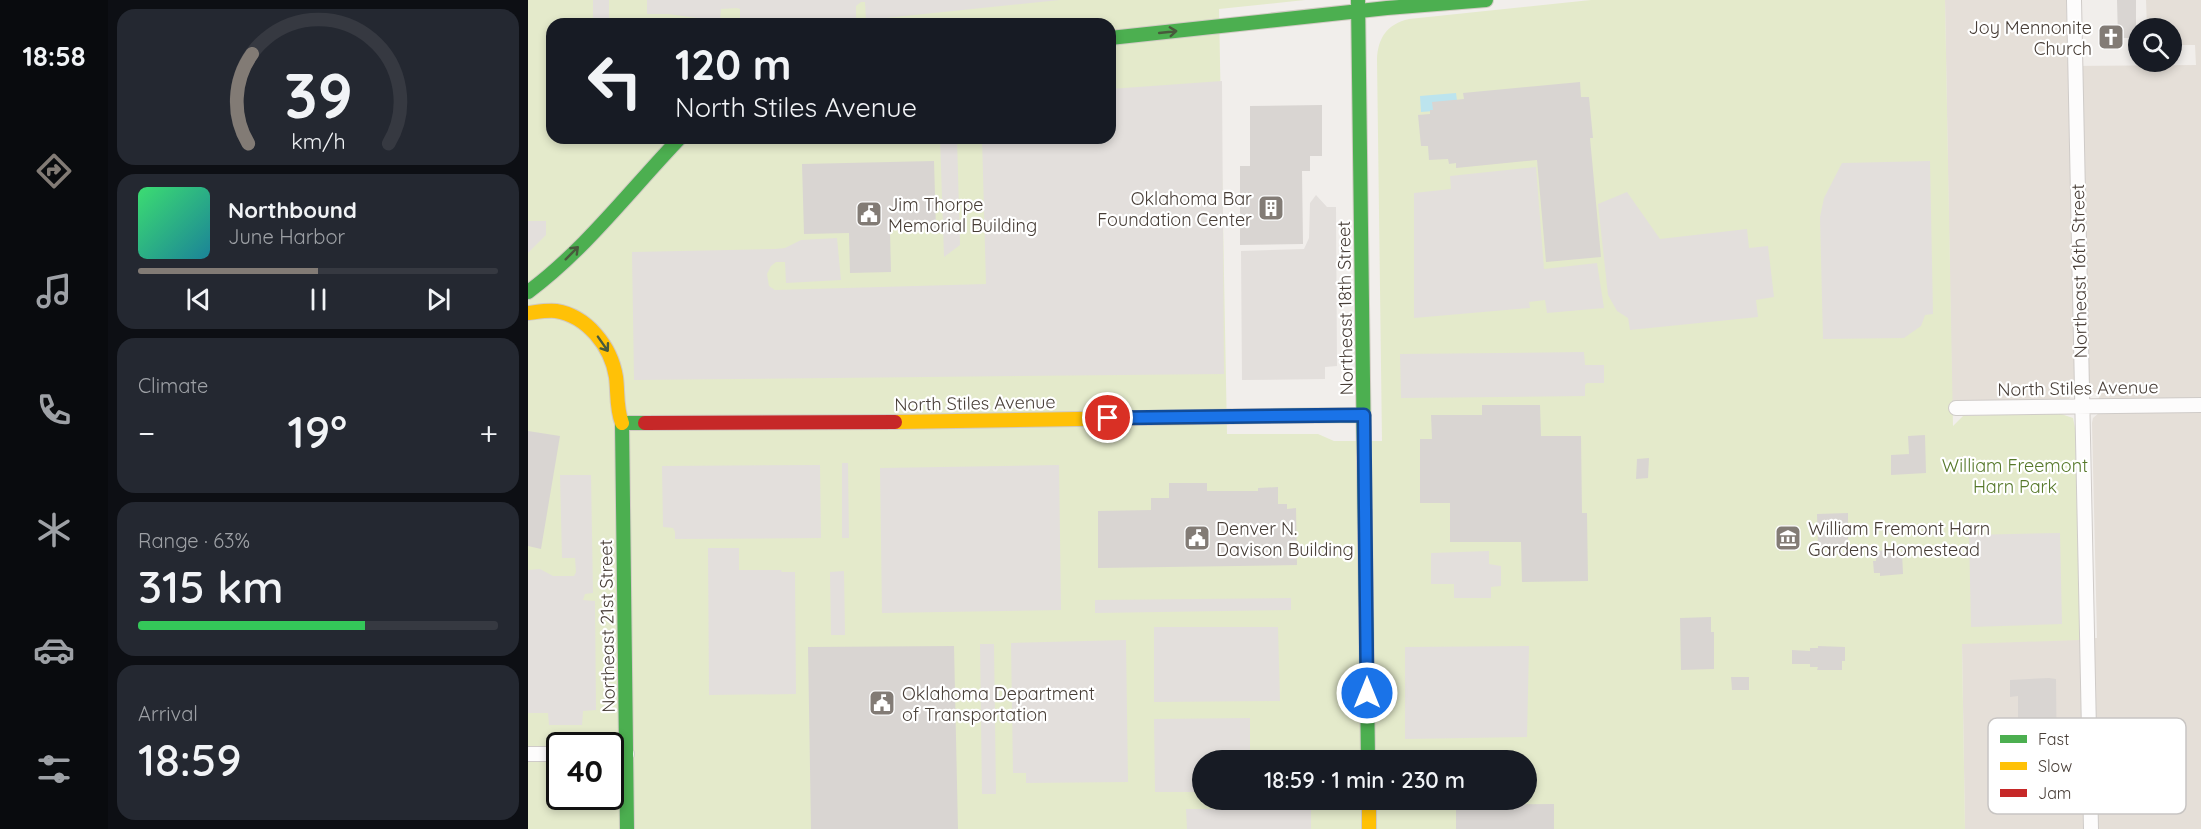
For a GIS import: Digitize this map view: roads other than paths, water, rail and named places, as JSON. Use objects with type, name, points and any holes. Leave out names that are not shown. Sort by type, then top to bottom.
[{"type":"street","points":[[1116,37],[1358,6],[1486,0]]},
{"type":"street","name":"Northeast 16th Street","points":[[2074,0],[2089,718]]},
{"type":"street","name":"Northeast 18th Street","points":[[1358,6],[1368,750]]},
{"type":"street","points":[[528,292],[557,268],[602,224],[619,202],[674,144]]},
{"type":"street","name":"Northeast 21st Street","points":[[528,313],[556,311],[575,318],[592,329],[606,347],[616,379],[617,411],[622,423],[627,829]]},
{"type":"street","name":"North Stiles Avenue","points":[[1956,408],[2201,405]]},
{"type":"street","name":"North Stiles Avenue","points":[[622,423],[1364,415]]},
{"type":"street","points":[[528,754],[546,754]]},
{"type":"street","points":[[1369,810],[1369,829]]},
{"type":"street","name":"Northeast 16th Street","points":[[2091,814],[2091,829]]},
{"type":"water","points":[[1456,93],[1457,101],[1434,111],[1421,112],[1420,96]]},
{"type":"place","name":"Joy Mennonite Church","points":[[2111,37]]},
{"type":"place","name":"Oklahoma Bar Foundation Center","points":[[1271,208]]},
{"type":"place","name":"Jim Thorpe Memorial Building","points":[[869,214]]},
{"type":"place","name":"Denver N. Davison Building","points":[[1197,538]]},
{"type":"place","name":"William Fremont Harn Gardens Homestead","points":[[1788,538]]},
{"type":"place","name":"Oklahoma Department of Transportation","points":[[882,703]]},
{"type":"park label","name":"William Freemont Harn Park","points":[[2015,475]]}]
